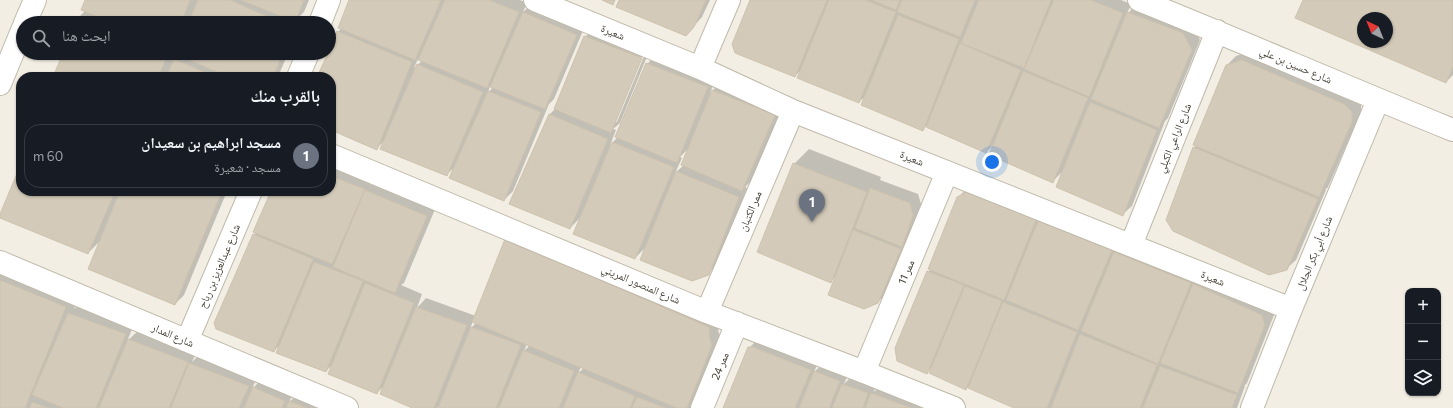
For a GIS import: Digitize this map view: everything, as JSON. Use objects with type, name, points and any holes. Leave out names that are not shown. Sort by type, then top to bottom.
[{"type":"street","points":[[28,16],[35,0]]},
{"type":"street","points":[[323,16],[329,0]]},
{"type":"street","name":"شعيرة","points":[[535,0],[700,68],[793,111],[1291,309]]},
{"type":"street","points":[[700,68],[729,0]]},
{"type":"street","name":"شارع حسين بن علي","points":[[1139,0],[1453,130]]},
{"type":"street","name":"شارع الراعي الكبلي","points":[[1131,245],[1217,31]]},
{"type":"street","points":[[0,84],[16,45]]},
{"type":"street","points":[[300,72],[305,60]]},
{"type":"street","name":"شارع أبي بكر الجلال","points":[[1252,408],[1291,309],[1378,100]]},
{"type":"street","name":"ممر الكتبان","points":[[707,312],[793,111]]},
{"type":"street","name":"شارع المنصور المريني","points":[[336,157],[707,312],[954,408]]},
{"type":"street","name":"ممر 11","points":[[864,372],[947,172]]},
{"type":"street","name":"شارع عبدالعزيز بن رباح","points":[[187,341],[249,196]]},
{"type":"street","name":"شارع المدار","points":[[0,262],[347,408]]},
{"type":"street","name":"ممر 24","points":[[702,408],[737,323]]},
{"type":"building","points":[[85,0],[190,0],[184,16],[95,16],[81,10]]},
{"type":"building","points":[[198,0],[230,0],[266,16],[191,16]]},
{"type":"building","points":[[241,0],[304,0],[297,16],[280,16]]},
{"type":"building","points":[[349,0],[441,0],[415,60],[338,28]]},
{"type":"building","points":[[445,0],[489,0],[519,12],[487,88],[418,60]]},
{"type":"building","points":[[602,0],[615,0],[613,5]]},
{"type":"building","points":[[619,0],[706,0],[694,27],[686,36],[616,7]]},
{"type":"building","points":[[750,0],[827,0],[795,77],[735,53],[732,44]]},
{"type":"building","points":[[829,0],[865,0],[896,12],[859,103],[797,78]]},
{"type":"building","points":[[872,0],[900,0],[896,10]]},
{"type":"building","points":[[902,0],[975,0],[960,37],[897,12]]},
{"type":"building","points":[[979,0],[1051,0],[1024,68],[961,43]]},
{"type":"building","points":[[1054,0],[1091,0],[1123,13],[1089,97],[1024,69]]},
{"type":"building","points":[[1303,0],[1453,0],[1453,66],[1446,83],[1365,48],[1393,48],[1393,12],[1357,12],[1357,45],[1295,18]]},
{"type":"building","points":[[523,12],[577,35],[545,109],[490,87]]},
{"type":"building","points":[[1127,12],[1183,33],[1192,50],[1159,128],[1091,99]]},
{"type":"building","points":[[898,15],[959,39],[923,131],[861,105]]},
{"type":"building","points":[[337,31],[412,62],[377,150],[336,132],[336,72],[319,72],[325,60],[336,60]]},
{"type":"building","points":[[584,36],[642,58],[611,133],[554,109]]},
{"type":"building","points":[[960,43],[1021,70],[986,153],[926,127]]},
{"type":"building","points":[[60,60],[165,60],[160,72],[55,72]]},
{"type":"building","points":[[174,60],[176,60],[204,72],[168,72]]},
{"type":"building","points":[[189,60],[280,60],[275,72],[217,72]]},
{"type":"building","points":[[1242,60],[1344,104],[1352,112],[1352,122],[1319,197],[1193,145],[1226,65]]},
{"type":"building","points":[[646,63],[708,87],[677,163],[615,137]]},
{"type":"building","points":[[417,64],[483,92],[447,176],[380,149]]},
{"type":"building","points":[[1023,71],[1088,98],[1053,183],[989,155]]},
{"type":"building","points":[[712,90],[775,115],[742,191],[681,165]]},
{"type":"building","points":[[488,91],[541,112],[504,201],[449,178]]},
{"type":"building","points":[[1090,102],[1157,130],[1123,216],[1056,187]]},
{"type":"building","points":[[549,114],[608,139],[570,229],[509,204]]},
{"type":"building","points":[[612,142],[674,167],[635,259],[573,234]]},
{"type":"building","points":[[1193,147],[1318,199],[1287,270],[1269,275],[1173,231],[1166,220]]},
{"type":"building","points":[[793,163],[867,192],[831,283],[757,252]]},
{"type":"building","points":[[676,171],[739,197],[709,275],[692,281],[640,260]]},
{"type":"building","points":[[16,176],[16,196],[113,196],[88,254],[0,218],[0,214]]},
{"type":"building","points":[[336,178],[365,189],[332,264],[253,232],[269,196],[336,196]]},
{"type":"building","points":[[870,188],[910,203],[913,216],[902,247],[855,228]]},
{"type":"building","points":[[365,190],[427,216],[395,293],[333,267]]},
{"type":"building","points":[[967,192],[1036,220],[1004,300],[928,269],[957,197]]},
{"type":"building","points":[[118,196],[220,196],[175,305],[88,269]]},
{"type":"building","points":[[1038,221],[1112,250],[1078,330],[1006,300]]},
{"type":"building","points":[[853,230],[901,249],[878,303],[864,309],[828,295]]},
{"type":"building","points":[[253,234],[313,259],[274,352],[216,329],[214,323]]},
{"type":"building","points":[[505,239],[709,327],[712,345],[687,408],[677,408],[472,322]]},
{"type":"building","points":[[1114,252],[1191,283],[1158,364],[1081,331]]},
{"type":"building","points":[[314,262],[363,281],[326,372],[276,353]]},
{"type":"building","points":[[927,271],[964,285],[927,374],[897,361],[895,348]]},
{"type":"building","points":[[0,280],[66,307],[25,408],[0,408]]},
{"type":"building","points":[[365,283],[414,303],[377,394],[328,374]]},
{"type":"building","points":[[1193,284],[1262,315],[1265,325],[1238,393],[1160,363]]},
{"type":"building","points":[[965,286],[1002,301],[966,390],[929,373]]},
{"type":"building","points":[[1003,302],[1077,332],[1047,408],[1014,408],[968,388]]},
{"type":"building","points":[[416,307],[467,325],[434,408],[412,408],[380,394]]},
{"type":"building","points":[[68,313],[126,334],[96,408],[63,408],[32,395]]},
{"type":"building","points":[[471,327],[521,345],[496,408],[438,408]]},
{"type":"building","points":[[1080,334],[1157,365],[1140,408],[1051,408]]},
{"type":"building","points":[[128,339],[188,362],[169,408],[99,408]]},
{"type":"building","points":[[748,347],[753,347],[811,370],[795,408],[723,408]]},
{"type":"building","points":[[523,350],[574,371],[559,408],[499,408]]},
{"type":"building","points":[[189,363],[249,386],[239,408],[171,408]]},
{"type":"building","points":[[1160,366],[1237,395],[1232,408],[1143,408]]},
{"type":"building","points":[[814,371],[840,381],[829,408],[799,408]]},
{"type":"building","points":[[578,372],[635,396],[630,408],[563,408]]},
{"type":"building","points":[[842,384],[868,393],[863,408],[832,408]]},
{"type":"building","points":[[253,387],[285,401],[282,408],[244,408]]},
{"type":"building","points":[[871,393],[911,408],[865,408]]},
{"type":"building","points":[[637,397],[666,408],[632,408]]},
{"type":"building","points":[[289,401],[307,408],[286,408]]},
{"type":"building","points":[[32,402],[48,408],[30,408]]},
{"type":"place","name":"مسجد ابراهيم بن سعيدان","points":[[812,222]]}]
